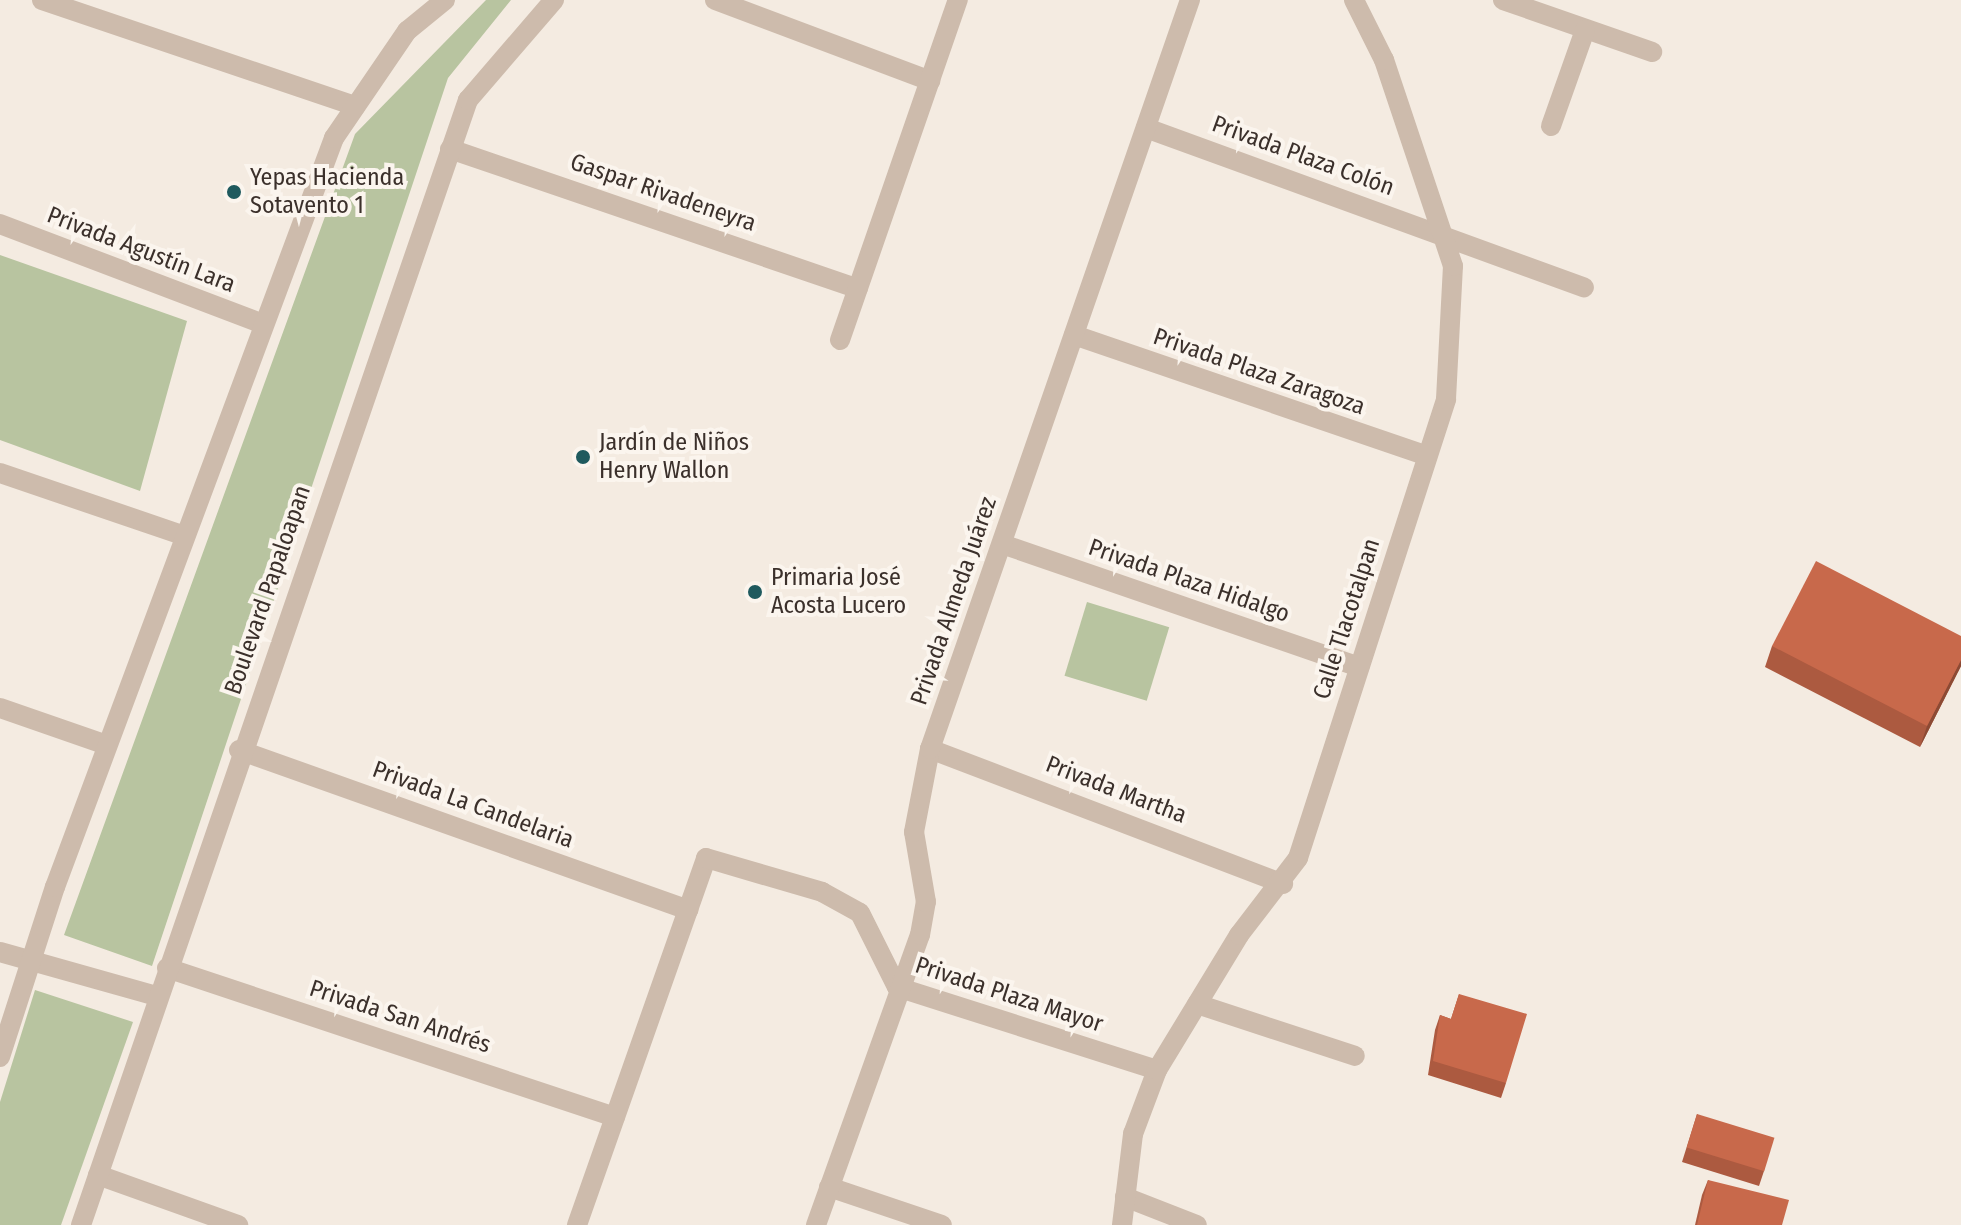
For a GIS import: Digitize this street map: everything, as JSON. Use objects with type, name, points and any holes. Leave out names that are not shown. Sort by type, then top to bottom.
[{"type":"street","points":[[42,0],[356,106]]},
{"type":"street","points":[[0,1057],[107,745],[334,138],[407,31],[445,0]]},
{"type":"street","name":"Boulevard Papaloapan","points":[[81,1225],[239,750],[468,100],[554,0]]},
{"type":"street","points":[[715,0],[930,81]]},
{"type":"street","points":[[840,340],[958,0]]},
{"type":"street","name":"Privada Almeda Juárez","points":[[816,1225],[926,902],[914,832],[930,749],[1190,0]]},
{"type":"street","name":"Calle Tlacotalpan","points":[[1122,1225],[1133,1134],[1157,1070],[1239,935],[1283,884],[1298,858],[1446,399],[1453,266],[1384,60],[1354,0]]},
{"type":"street","points":[[1503,0],[1652,52]]},
{"type":"street","points":[[1551,126],[1585,30]]},
{"type":"street","name":"Privada Plaza Colón","points":[[1146,128],[1584,287]]},
{"type":"street","name":"Gaspar Rivadeneyra","points":[[450,149],[858,289]]},
{"type":"street","name":"Privada Agustín Lara","points":[[0,224],[263,324]]},
{"type":"street","name":"Privada Plaza Zaragoza","points":[[1074,335],[1427,456]]},
{"type":"street","points":[[0,473],[185,536]]},
{"type":"street","name":"Privada Plaza Hidalgo","points":[[1002,544],[1359,667]]},
{"type":"street","points":[[0,708],[107,745]]},
{"type":"street","name":"Privada Martha","points":[[930,749],[1283,884]]},
{"type":"street","name":"Privada La Candelaria","points":[[239,750],[688,910]]},
{"type":"street","name":"Privada Plaza Mayor","points":[[688,910],[706,858],[822,892],[860,913],[897,987],[1157,1070]]},
{"type":"street","points":[[577,1225],[688,910]]},
{"type":"street","points":[[0,952],[30,963],[157,996]]},
{"type":"street","name":"Privada San Andrés","points":[[167,968],[615,1117]]},
{"type":"street","points":[[1197,1004],[1355,1056]]},
{"type":"street","points":[[98,1175],[238,1225]]},
{"type":"street","points":[[829,1187],[942,1225]]},
{"type":"street","points":[[1125,1197],[1197,1225]]},
{"type":"green space","points":[[486,0],[511,0],[448,78],[152,966],[64,935],[355,134]]},
{"type":"green space","points":[[0,255],[187,321],[140,491],[0,440]]},
{"type":"green space","points":[[1087,602],[1169,627],[1147,701],[1064,676]]},
{"type":"green space","points":[[35,990],[133,1022],[61,1225],[0,1225],[0,1102]]},
{"type":"building","points":[[1816,561],[1961,636],[1961,660],[1927,726],[1772,646]]},
{"type":"building","points":[[1459,994],[1527,1014],[1506,1083],[1433,1061],[1440,1015],[1451,1019]]},
{"type":"building","points":[[1697,1114],[1774,1138],[1764,1171],[1687,1147]]},
{"type":"building","points":[[1708,1180],[1789,1200],[1782,1225],[1697,1225]]},
{"type":"place","name":"Yepas Hacienda Sotavento 1","points":[[234,192]]},
{"type":"place","name":"Jardín de Niños Henry Wallon","points":[[583,457]]},
{"type":"place","name":"Primaria José Acosta Lucero","points":[[755,592]]}]
